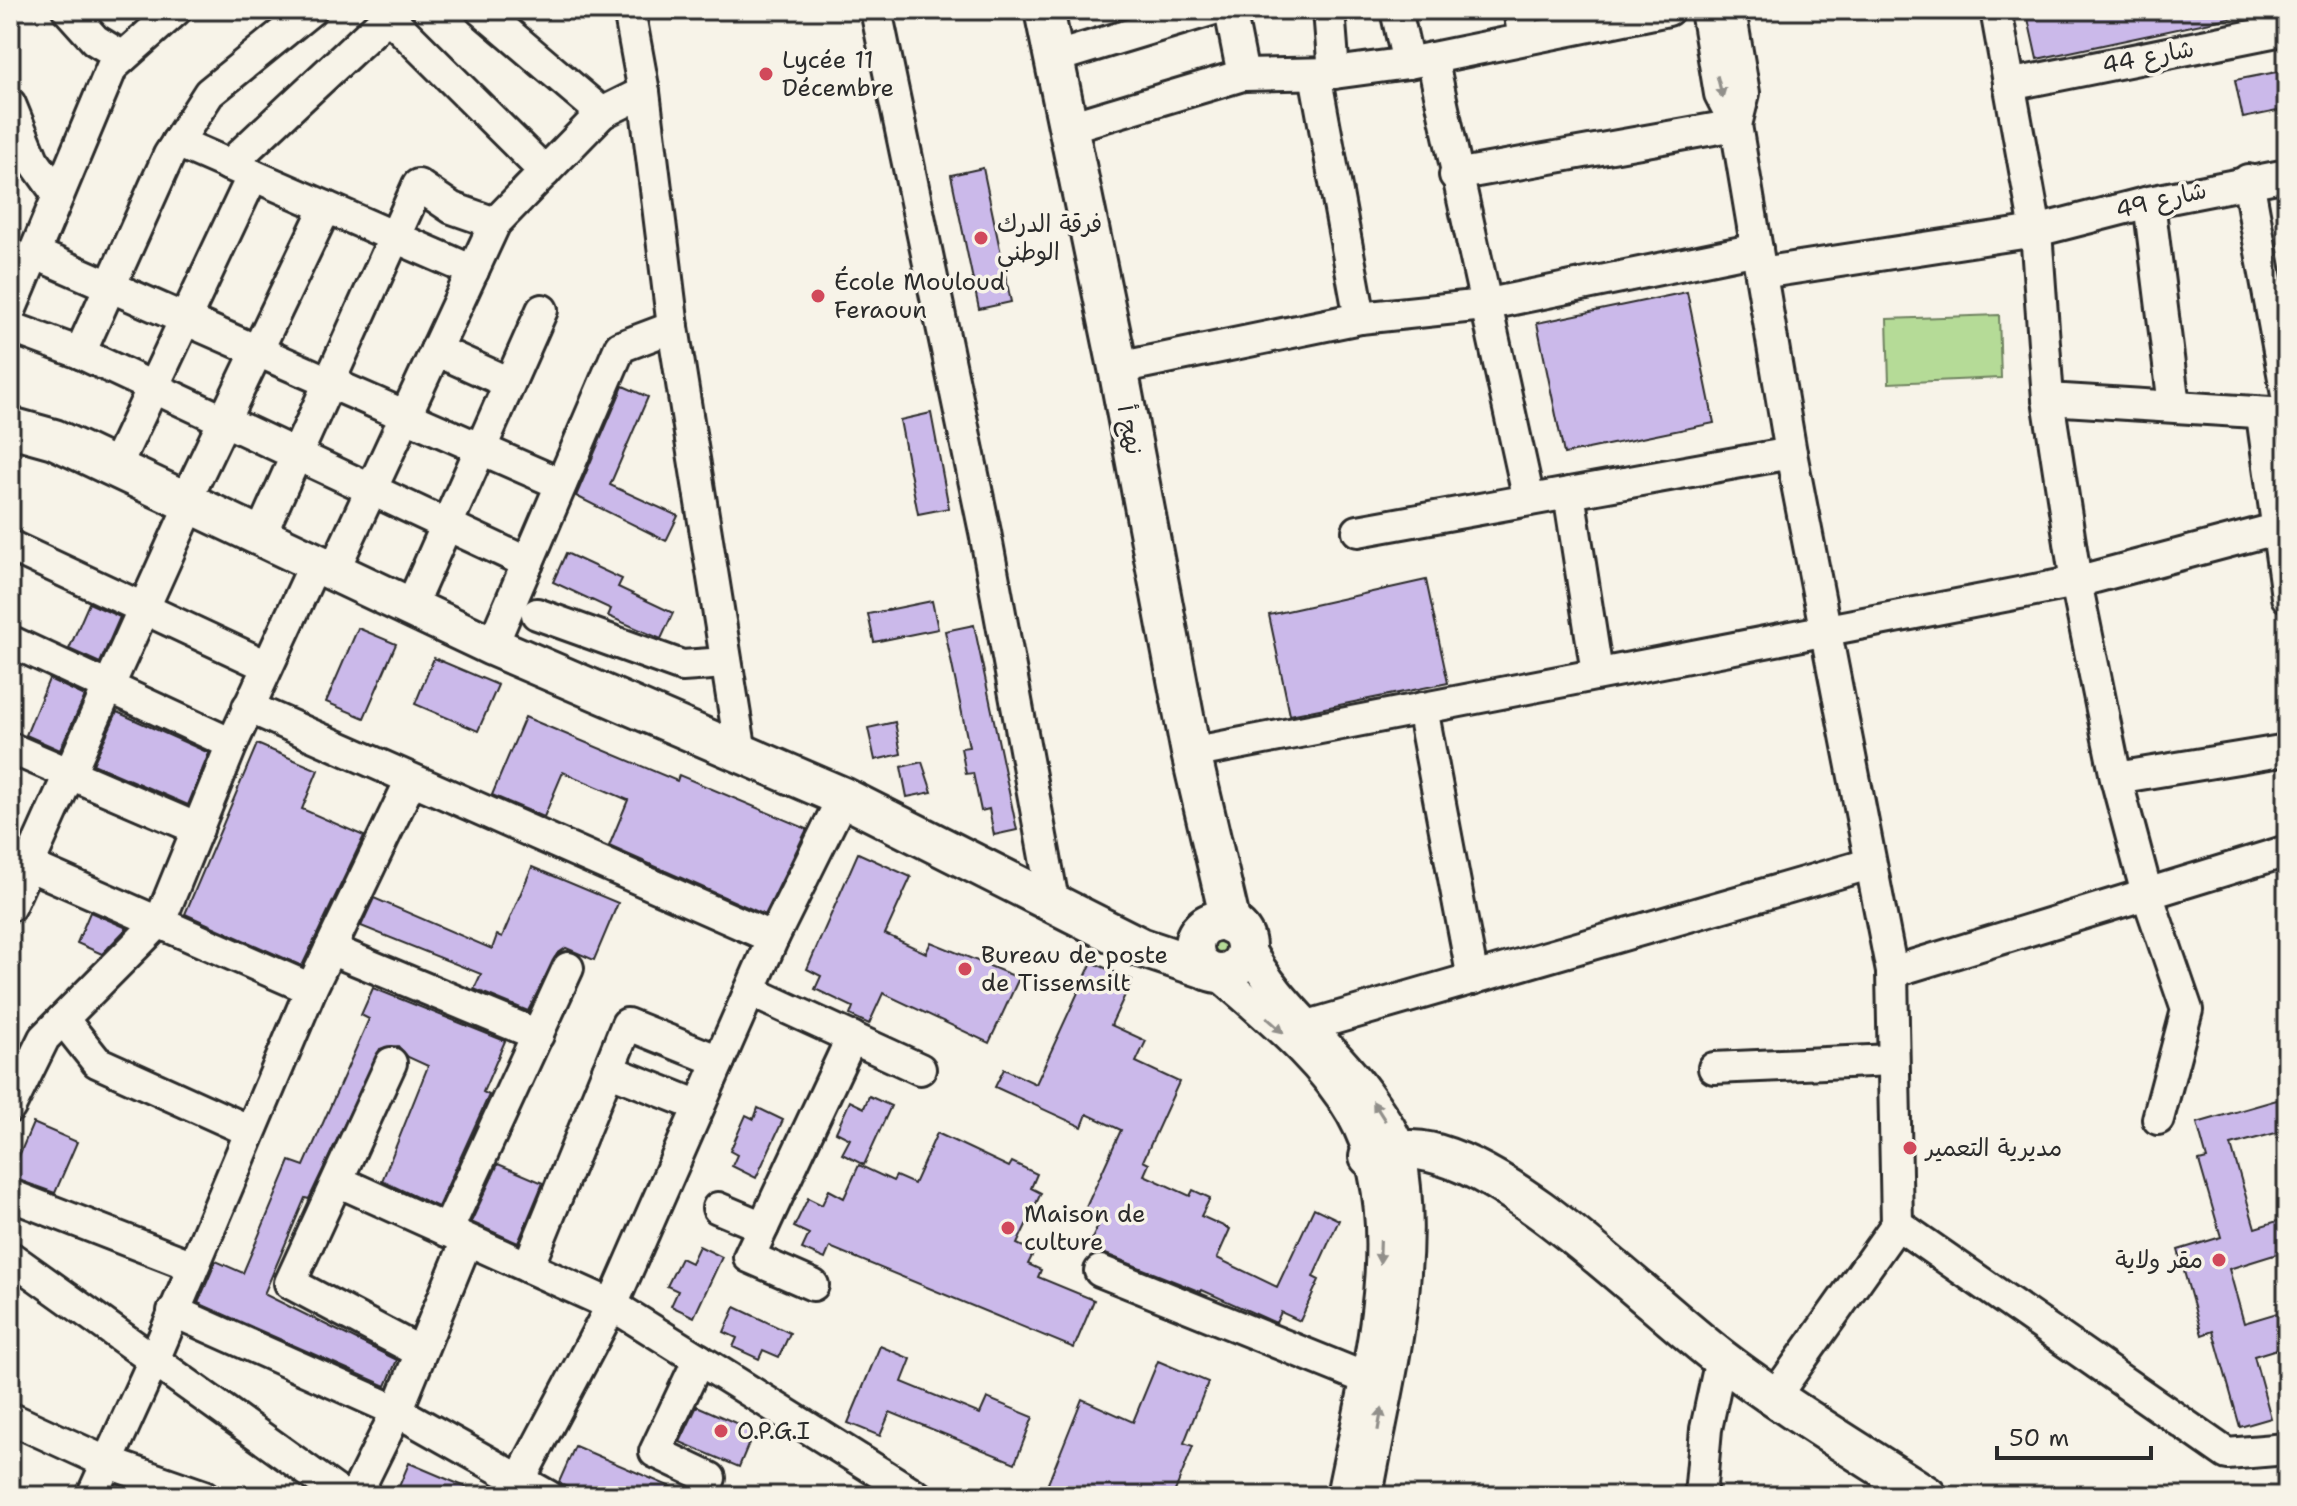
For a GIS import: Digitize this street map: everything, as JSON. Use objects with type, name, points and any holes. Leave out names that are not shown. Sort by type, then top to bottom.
[{"type":"main road","name":"نهج أ","points":[[1044,10],[1118,368],[1191,753],[1211,868],[1210,943]]},
{"type":"main road","points":[[12,428],[54,439],[492,646],[843,797],[1140,947],[1210,943]]},
{"type":"main road","points":[[1210,943],[1194,913],[1211,868]]},
{"type":"main road","points":[[1087,918],[1210,943]]},
{"type":"main road","points":[[1384,1153],[1427,1151],[1454,1160],[1501,1185],[1574,1237],[1721,1359],[1927,1496]]},
{"type":"street","points":[[68,10],[95,40],[123,57]]},
{"type":"street","points":[[10,311],[22,268],[58,195],[112,67],[176,10]]},
{"type":"street","points":[[80,353],[177,142],[209,93],[311,10]]},
{"type":"street","points":[[481,10],[602,113]]},
{"type":"street","points":[[629,10],[644,92],[673,327],[741,753]]},
{"type":"street","points":[[876,10],[985,532],[1053,901]]},
{"type":"street","points":[[1053,58],[1211,10]]},
{"type":"street","points":[[1230,10],[1243,75]]},
{"type":"street","points":[[1329,10],[1324,73],[1360,318]]},
{"type":"street","points":[[1396,10],[1420,60],[1455,175],[1529,500]]},
{"type":"street","points":[[1069,127],[1243,75],[1324,73],[1420,60],[1522,25],[1668,10]]},
{"type":"street","points":[[1706,10],[1720,94],[1736,125],[1791,453],[1892,972],[1897,1224],[1775,1396]]},
{"type":"street","points":[[1730,10],[1744,93],[1736,125]]},
{"type":"street","points":[[1996,10],[2036,231],[2048,399],[2076,582],[2116,778],[2147,894],[2187,1010],[2158,1119]]},
{"type":"street","points":[[115,468],[185,319],[241,170],[391,13],[545,172]]},
{"type":"street","name":"شارع 44","points":[[2009,85],[2287,29]]},
{"type":"street","points":[[10,1107],[44,1038],[160,921],[267,666],[372,489],[495,223],[602,113],[644,92]]},
{"type":"street","points":[[10,104],[33,160],[58,195]]},
{"type":"street","points":[[1455,175],[1736,125]]},
{"type":"street","points":[[177,142],[473,271]]},
{"type":"street","name":"شارع 49","points":[[1118,368],[1360,318],[1484,305],[1759,261],[2036,231],[2149,202],[2248,180],[2287,175]]},
{"type":"street","points":[[2248,180],[2278,296],[2287,395]]},
{"type":"street","points":[[260,536],[418,185],[452,208],[495,223]]},
{"type":"street","points":[[2149,202],[2174,406]]},
{"type":"street","points":[[10,906],[19,862],[70,776],[224,420],[326,207]]},
{"type":"street","points":[[22,268],[110,286],[561,484]]},
{"type":"street","points":[[410,608],[542,310]]},
{"type":"street","points":[[10,327],[80,353],[528,563]]},
{"type":"street","points":[[492,646],[620,347],[673,327]]},
{"type":"street","points":[[436,350],[509,383]]},
{"type":"street","points":[[2048,399],[2274,414],[2287,597]]},
{"type":"street","points":[[1358,531],[1791,453]]},
{"type":"street","points":[[1569,493],[1597,673]]},
{"type":"street","points":[[1191,753],[1824,628],[2076,582],[2281,527]]},
{"type":"street","points":[[10,546],[267,666]]},
{"type":"street","points":[[537,614],[682,666],[726,663]]},
{"type":"street","points":[[10,641],[232,744]]},
{"type":"street","points":[[248,707],[773,938]]},
{"type":"street","points":[[1422,708],[1473,979]]},
{"type":"street","points":[[10,748],[198,829]]},
{"type":"street","points":[[2116,778],[2287,750]]},
{"type":"street","points":[[92,1496],[154,1360],[311,989],[411,780]]},
{"type":"street","points":[[514,1489],[612,1305],[773,938],[843,797]]},
{"type":"street","points":[[1892,972],[2287,851]]},
{"type":"street","points":[[19,862],[311,989]]},
{"type":"street","points":[[1308,1026],[1869,864]]},
{"type":"street","points":[[1210,943],[1265,978],[1369,1095],[1384,1153],[1406,1213],[1404,1269],[1367,1496]]},
{"type":"street","points":[[1210,943],[1339,1095],[1361,1133],[1384,1153]]},
{"type":"street","points":[[330,949],[538,1035]]},
{"type":"street","points":[[355,1496],[397,1411],[420,1352],[457,1236],[568,968]]},
{"type":"street","points":[[750,991],[920,1069]]},
{"type":"street","points":[[63,1019],[97,1062],[250,1131]]},
{"type":"street","points":[[528,1267],[627,1024],[719,1061]]},
{"type":"street","points":[[813,1285],[749,1257],[852,1037]]},
{"type":"street","points":[[1714,1068],[1892,1060]]},
{"type":"street","points":[[391,1063],[340,1182],[290,1283],[420,1352]]},
{"type":"street","points":[[608,1070],[699,1106]]},
{"type":"street","points":[[1342,1496],[1365,1378],[1381,1249],[1379,1202],[1384,1153]]},
{"type":"street","points":[[340,1182],[612,1305],[699,1359],[885,1486],[917,1496]]},
{"type":"street","points":[[10,1195],[193,1266]]},
{"type":"street","points":[[718,1208],[763,1227]]},
{"type":"street","points":[[1897,1224],[2227,1454],[2287,1449]]},
{"type":"street","points":[[10,1257],[343,1496]]},
{"type":"street","points":[[1100,1271],[1365,1378]]},
{"type":"street","points":[[173,1311],[397,1411],[514,1489],[548,1496]]},
{"type":"street","points":[[699,1359],[655,1452],[710,1478],[702,1496]]},
{"type":"street","points":[[1700,1496],[1706,1429],[1721,1359]]},
{"type":"street","points":[[10,1418],[106,1462],[204,1496]]},
{"type":"green space","points":[[1999,315],[2001,378],[1889,383],[1887,319]]},
{"type":"green space","points":[[1218,932],[1228,936],[1232,946],[1228,956],[1218,960],[1208,956],[1204,946],[1208,936]]},
{"type":"building","points":[[2048,10],[2234,10],[2234,17],[2037,59],[2027,14]]},
{"type":"building","points":[[2287,70],[2287,109],[2243,118],[2235,80]]},
{"type":"building","name":"فرقة الدرك الوطني","points":[[983,168],[1011,302],[979,309],[951,175]]},
{"type":"building","points":[[1687,292],[1714,423],[1564,454],[1537,323]]},
{"type":"building","points":[[623,386],[648,397],[610,485],[678,516],[666,541],[576,496]]},
{"type":"building","points":[[931,413],[949,508],[918,514],[900,420]]},
{"type":"building","points":[[566,553],[622,579],[618,587],[673,613],[661,639],[608,616],[611,609],[553,582]]},
{"type":"building","points":[[1426,580],[1448,683],[1290,715],[1269,615]]},
{"type":"building","points":[[932,601],[938,629],[874,642],[868,614]]},
{"type":"building","points":[[89,603],[120,617],[100,663],[69,649]]},
{"type":"building","points":[[974,625],[1017,830],[994,835],[989,809],[981,811],[973,773],[966,774],[961,748],[969,747],[945,631]]},
{"type":"building","points":[[358,628],[396,644],[364,718],[326,702]]},
{"type":"building","points":[[434,658],[498,685],[478,731],[415,704]]},
{"type":"building","points":[[49,679],[85,696],[60,750],[26,735]]},
{"type":"building","points":[[117,712],[209,753],[188,805],[93,764]]},
{"type":"building","points":[[525,717],[677,781],[679,775],[807,829],[765,915],[609,846],[628,800],[563,772],[544,817],[492,795]]},
{"type":"building","points":[[895,722],[901,754],[875,760],[868,728]]},
{"type":"building","points":[[257,744],[318,770],[302,809],[364,836],[302,966],[185,914]]},
{"type":"building","points":[[922,762],[932,792],[907,797],[901,767]]},
{"type":"building","points":[[858,853],[911,877],[885,934],[926,953],[931,942],[1019,978],[989,1043],[883,993],[869,1024],[850,1015],[853,1007],[815,989],[821,976],[807,969]]},
{"type":"building","points":[[532,867],[618,903],[594,960],[566,948],[557,954],[528,1011],[474,989],[481,974],[361,926],[374,898],[492,949],[497,935],[502,937]]},
{"type":"building","points":[[90,912],[127,928],[102,954],[77,943]]},
{"type":"building","points":[[1092,962],[1132,980],[1111,1025],[1146,1041],[1136,1062],[1179,1082],[1143,1161],[1149,1164],[1144,1175],[1190,1196],[1193,1190],[1210,1198],[1201,1216],[1230,1229],[1217,1258],[1277,1287],[1314,1208],[1339,1220],[1313,1277],[1319,1280],[1300,1321],[1281,1312],[1276,1323],[1202,1290],[1088,1247],[1100,1222],[1083,1214],[1121,1130],[1087,1114],[1082,1127],[995,1087],[1004,1069],[1036,1084]]},
{"type":"building","points":[[373,988],[505,1041],[483,1092],[489,1095],[438,1207],[382,1181],[428,1066],[408,1057],[398,1046],[380,1049],[309,1199],[305,1198],[264,1294],[397,1360],[386,1386],[198,1303],[216,1261],[243,1273],[290,1161],[304,1166],[369,1019],[361,1015]]},
{"type":"building","points":[[869,1096],[891,1106],[864,1165],[842,1154],[850,1139],[836,1132],[850,1101],[864,1108]]},
{"type":"building","name":"مقر ولاية","points":[[2287,1097],[2287,1130],[2231,1145],[2255,1228],[2287,1218],[2287,1251],[2229,1269],[2244,1323],[2287,1310],[2287,1346],[2254,1356],[2271,1418],[2240,1427],[2213,1331],[2202,1335],[2178,1250],[2221,1237],[2199,1161],[2207,1159],[2197,1123]]},
{"type":"building","points":[[758,1108],[783,1120],[756,1178],[732,1166],[737,1155],[730,1151],[746,1115],[754,1119]]},
{"type":"building","points":[[33,1123],[77,1142],[55,1193],[10,1177]]},
{"type":"building","points":[[937,1133],[1009,1167],[1012,1162],[1037,1174],[1031,1188],[1041,1193],[1017,1244],[1034,1252],[1028,1264],[1041,1270],[1038,1277],[1094,1300],[1074,1348],[830,1247],[825,1259],[802,1249],[809,1234],[794,1227],[808,1198],[822,1205],[829,1190],[844,1198],[859,1165],[893,1181],[896,1176],[914,1184]]},
{"type":"building","points":[[498,1164],[543,1183],[518,1243],[471,1222]]},
{"type":"building","points":[[699,1246],[722,1257],[694,1317],[671,1306],[678,1291],[667,1286],[681,1258],[691,1263]]},
{"type":"building","points":[[735,1307],[790,1333],[779,1357],[763,1350],[759,1359],[733,1347],[737,1338],[724,1332]]},
{"type":"building","points":[[880,1346],[911,1359],[902,1382],[980,1414],[987,1398],[1033,1417],[1015,1463],[890,1412],[880,1436],[848,1423]]},
{"type":"building","points":[[1158,1361],[1208,1382],[1184,1443],[1193,1446],[1173,1496],[1043,1496],[1082,1399],[1133,1422]]},
{"type":"building","points":[[697,1406],[754,1431],[739,1467],[680,1442]]},
{"type":"building","points":[[575,1446],[685,1493],[684,1496],[587,1496],[562,1485],[559,1482]]},
{"type":"building","points":[[409,1463],[487,1496],[395,1496]]},
{"type":"place","name":"Lycée 11 Décembre","points":[[766,74]]},
{"type":"place","name":"فرقة الدرك الوطني","points":[[981,238]]},
{"type":"place","name":"École Mouloud Feraoun","points":[[818,296]]},
{"type":"place","name":"Bureau de poste de Tissemsilt","points":[[965,969]]},
{"type":"place","name":"مديرية التعمير","points":[[1910,1148]]},
{"type":"place","name":"Maison de culture","points":[[1008,1228]]},
{"type":"place","name":"مقر ولاية","points":[[2219,1260]]},
{"type":"place","name":"O.P.G.I","points":[[721,1431]]}]
